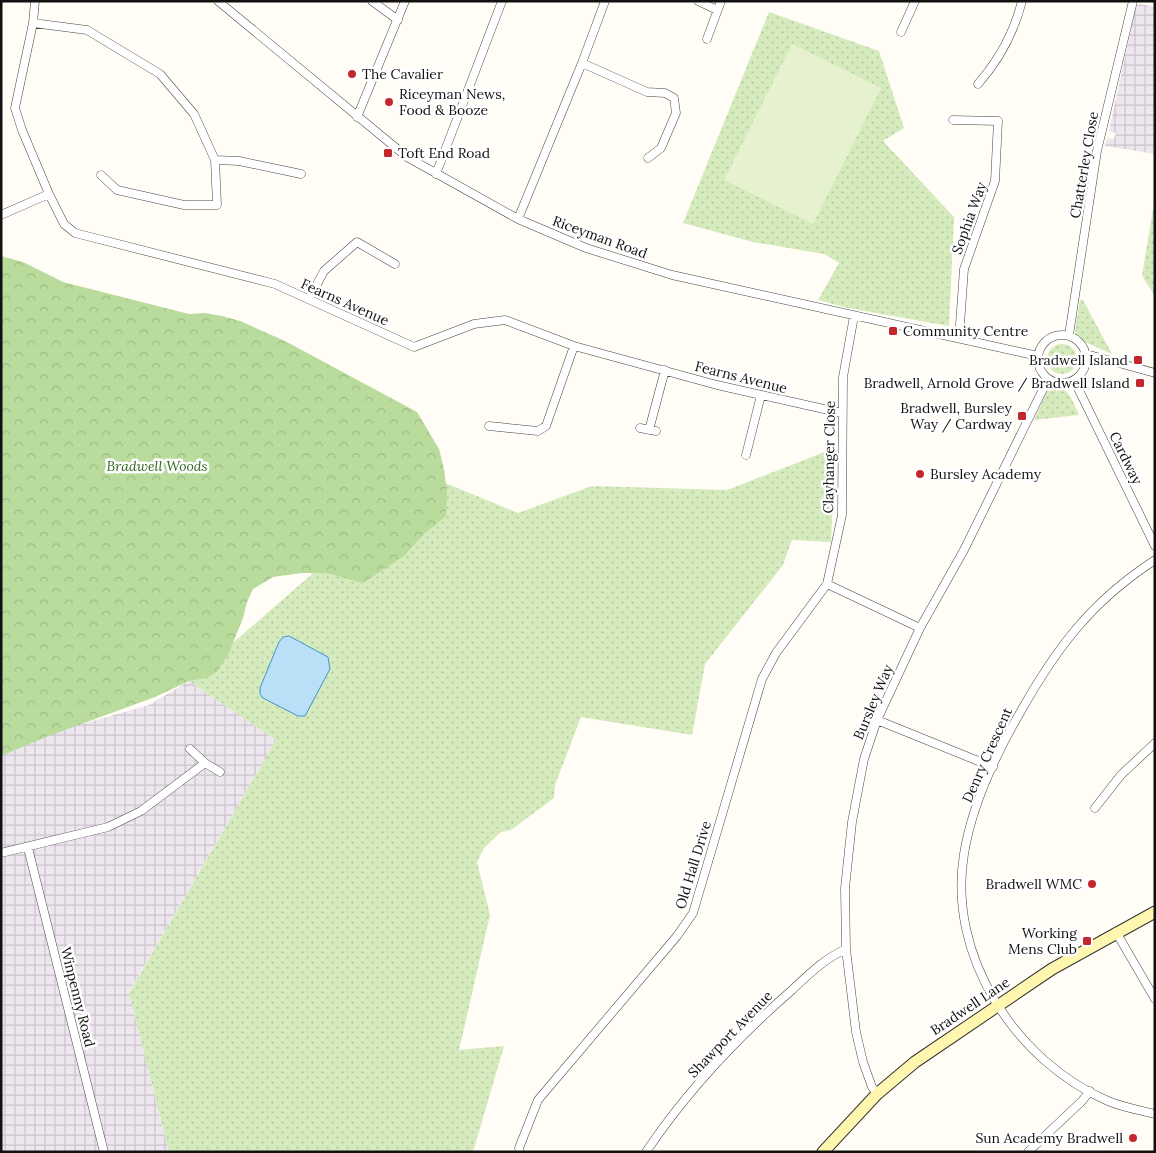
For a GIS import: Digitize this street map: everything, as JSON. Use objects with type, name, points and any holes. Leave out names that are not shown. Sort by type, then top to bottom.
[{"type":"street","name":"Fearns Avenue","points":[[35,1],[33,23],[15,108],[22,130],[49,194],[64,224],[75,233],[275,284],[414,347],[474,324],[505,320],[574,346],[717,385],[842,413]]},
{"type":"street","name":"Riceyman Road","points":[[218,1],[407,157],[518,219],[586,248],[672,275],[1038,356]]},
{"type":"street","points":[[372,1],[398,20]]},
{"type":"street","points":[[357,117],[405,1]]},
{"type":"street","points":[[436,174],[502,1]]},
{"type":"street","points":[[518,219],[582,63],[605,1]]},
{"type":"street","points":[[698,1],[718,10]]},
{"type":"street","points":[[707,39],[721,1]]},
{"type":"street","points":[[901,32],[915,1]]},
{"type":"street","points":[[978,84],[1010,37],[1018,18],[1022,1]]},
{"type":"street","name":"Chatterley Close","points":[[1069,335],[1097,151],[1133,1]]},
{"type":"street","points":[[33,23],[87,30],[160,74],[194,114],[215,160],[217,204],[184,205],[117,190],[101,175]]},
{"type":"street","points":[[582,63],[647,92],[665,93],[674,98],[676,113],[662,148],[648,158]]},
{"type":"street","name":"Sophia Way","points":[[953,120],[998,121],[995,181],[964,269],[959,338]]},
{"type":"street","points":[[215,160],[239,162],[301,174]]},
{"type":"street","points":[[1,215],[49,194]]},
{"type":"street","points":[[309,300],[324,271],[357,242],[394,264]]},
{"type":"street","name":"Clayhanger Close","points":[[828,584],[842,516],[843,377],[854,316]]},
{"type":"street","points":[[1069,335],[1080,342],[1086,354],[1086,362],[1083,370],[1074,380],[1058,383],[1048,379],[1042,373],[1038,366],[1038,356],[1040,348],[1047,340],[1054,336],[1069,335]]},
{"type":"street","points":[[490,426],[499,423],[538,431],[546,426],[574,346]]},
{"type":"street","points":[[1086,354],[1155,373]]},
{"type":"street","points":[[640,428],[652,431],[665,370]]},
{"type":"street","name":"Bursley Way","points":[[877,1094],[872,1087],[866,1070],[856,1032],[846,949],[845,888],[852,822],[864,759],[877,720],[920,628],[964,550],[1048,379]]},
{"type":"street","name":"Cardway","points":[[1074,380],[1155,546]]},
{"type":"street","points":[[746,455],[760,395]]},
{"type":"street","name":"Denry Crescent","points":[[1155,560],[1130,576],[1108,594],[1083,619],[1046,668],[1005,740],[980,796],[964,854],[962,883],[962,911],[968,941],[983,980],[1010,1023],[1038,1055],[1065,1076],[1108,1101],[1155,1114]]},
{"type":"street","points":[[828,584],[920,628]]},
{"type":"street","name":"Old Hall Drive","points":[[520,1152],[522,1141],[538,1100],[677,936],[694,913],[762,679],[776,653],[828,584]]},
{"type":"street","points":[[877,720],[993,766]]},
{"type":"street","points":[[1094,808],[1121,775],[1155,743]]},
{"type":"street","points":[[190,749],[205,763],[220,772]]},
{"type":"street","points":[[1,853],[28,848],[108,827],[141,811],[205,763]]},
{"type":"street","name":"Winpenny Road","points":[[28,848],[104,1152]]},
{"type":"street","name":"Bradwell Lane","points":[[823,1152],[877,1094],[915,1062],[1052,969],[1155,912]]},
{"type":"street","points":[[1116,932],[1155,999]]},
{"type":"street","name":"Shawport Avenue","points":[[646,1152],[660,1131],[702,1078],[757,1020],[830,956],[846,949]]},
{"type":"street","points":[[1028,1152],[1082,1101],[1090,1091]]},
{"type":"shaded area","points":[[1140,4],[1155,7],[1155,154],[1105,146],[1107,138],[1114,139],[1116,133],[1109,131],[1136,6]]},
{"type":"shaded area","points":[[189,681],[276,740],[129,992],[169,1152],[1,1152],[1,747],[149,705]]},
{"type":"green space","points":[[769,12],[879,51],[904,128],[883,141],[954,217],[949,326],[848,308],[818,300],[839,263],[824,254],[753,242],[683,223]]},
{"type":"green space","points":[[792,44],[881,88],[813,224],[724,180]]},
{"type":"green space","points":[[1155,197],[1155,296],[1142,276]]},
{"type":"green space","name":"Bradwell Woods","points":[[1,256],[23,262],[63,282],[189,314],[205,313],[240,321],[285,341],[417,412],[439,449],[447,493],[446,516],[423,535],[404,556],[363,583],[327,573],[301,573],[273,577],[253,589],[228,655],[217,672],[206,678],[189,681],[155,697],[46,737],[1,756]]},
{"type":"green space","points":[[1080,300],[1083,300],[1112,354],[1074,337]]},
{"type":"green space","points":[[1062,344],[1073,348],[1077,359],[1073,370],[1062,374],[1051,370],[1047,359],[1051,348]]},
{"type":"green space","points":[[1055,387],[1067,393],[1079,415],[1034,420],[1047,392]]},
{"type":"green space","points":[[835,448],[831,542],[792,540],[783,565],[705,664],[692,735],[581,717],[555,785],[554,798],[511,830],[501,832],[484,848],[477,862],[490,915],[459,1050],[504,1046],[473,1152],[169,1152],[129,993],[276,740],[189,681],[426,475],[518,513],[592,486],[727,490]]},
{"type":"water","points":[[289,636],[328,657],[330,669],[305,716],[298,716],[263,698],[260,694],[260,688],[279,642],[283,637]]},
{"type":"place","name":"The Cavalier","points":[[352,74]]},
{"type":"place","name":"Riceyman News, Food & Booze","points":[[389,102]]},
{"type":"place","name":"Toft End Road","points":[[388,153]]},
{"type":"place","name":"Community Centre","points":[[893,331]]},
{"type":"place","name":"Bradwell Island","points":[[1138,360]]},
{"type":"place","name":"Bradwell, Arnold Grove / Bradwell Island","points":[[1140,383]]},
{"type":"place","name":"Bradwell, Bursley Way / Cardway","points":[[1022,416]]},
{"type":"place","name":"Bursley Academy","points":[[920,474]]},
{"type":"place","name":"Bradwell WMC","points":[[1092,884]]},
{"type":"place","name":"Working Mens Club","points":[[1087,941]]},
{"type":"place","name":"Sun Academy Bradwell","points":[[1133,1138]]}]
